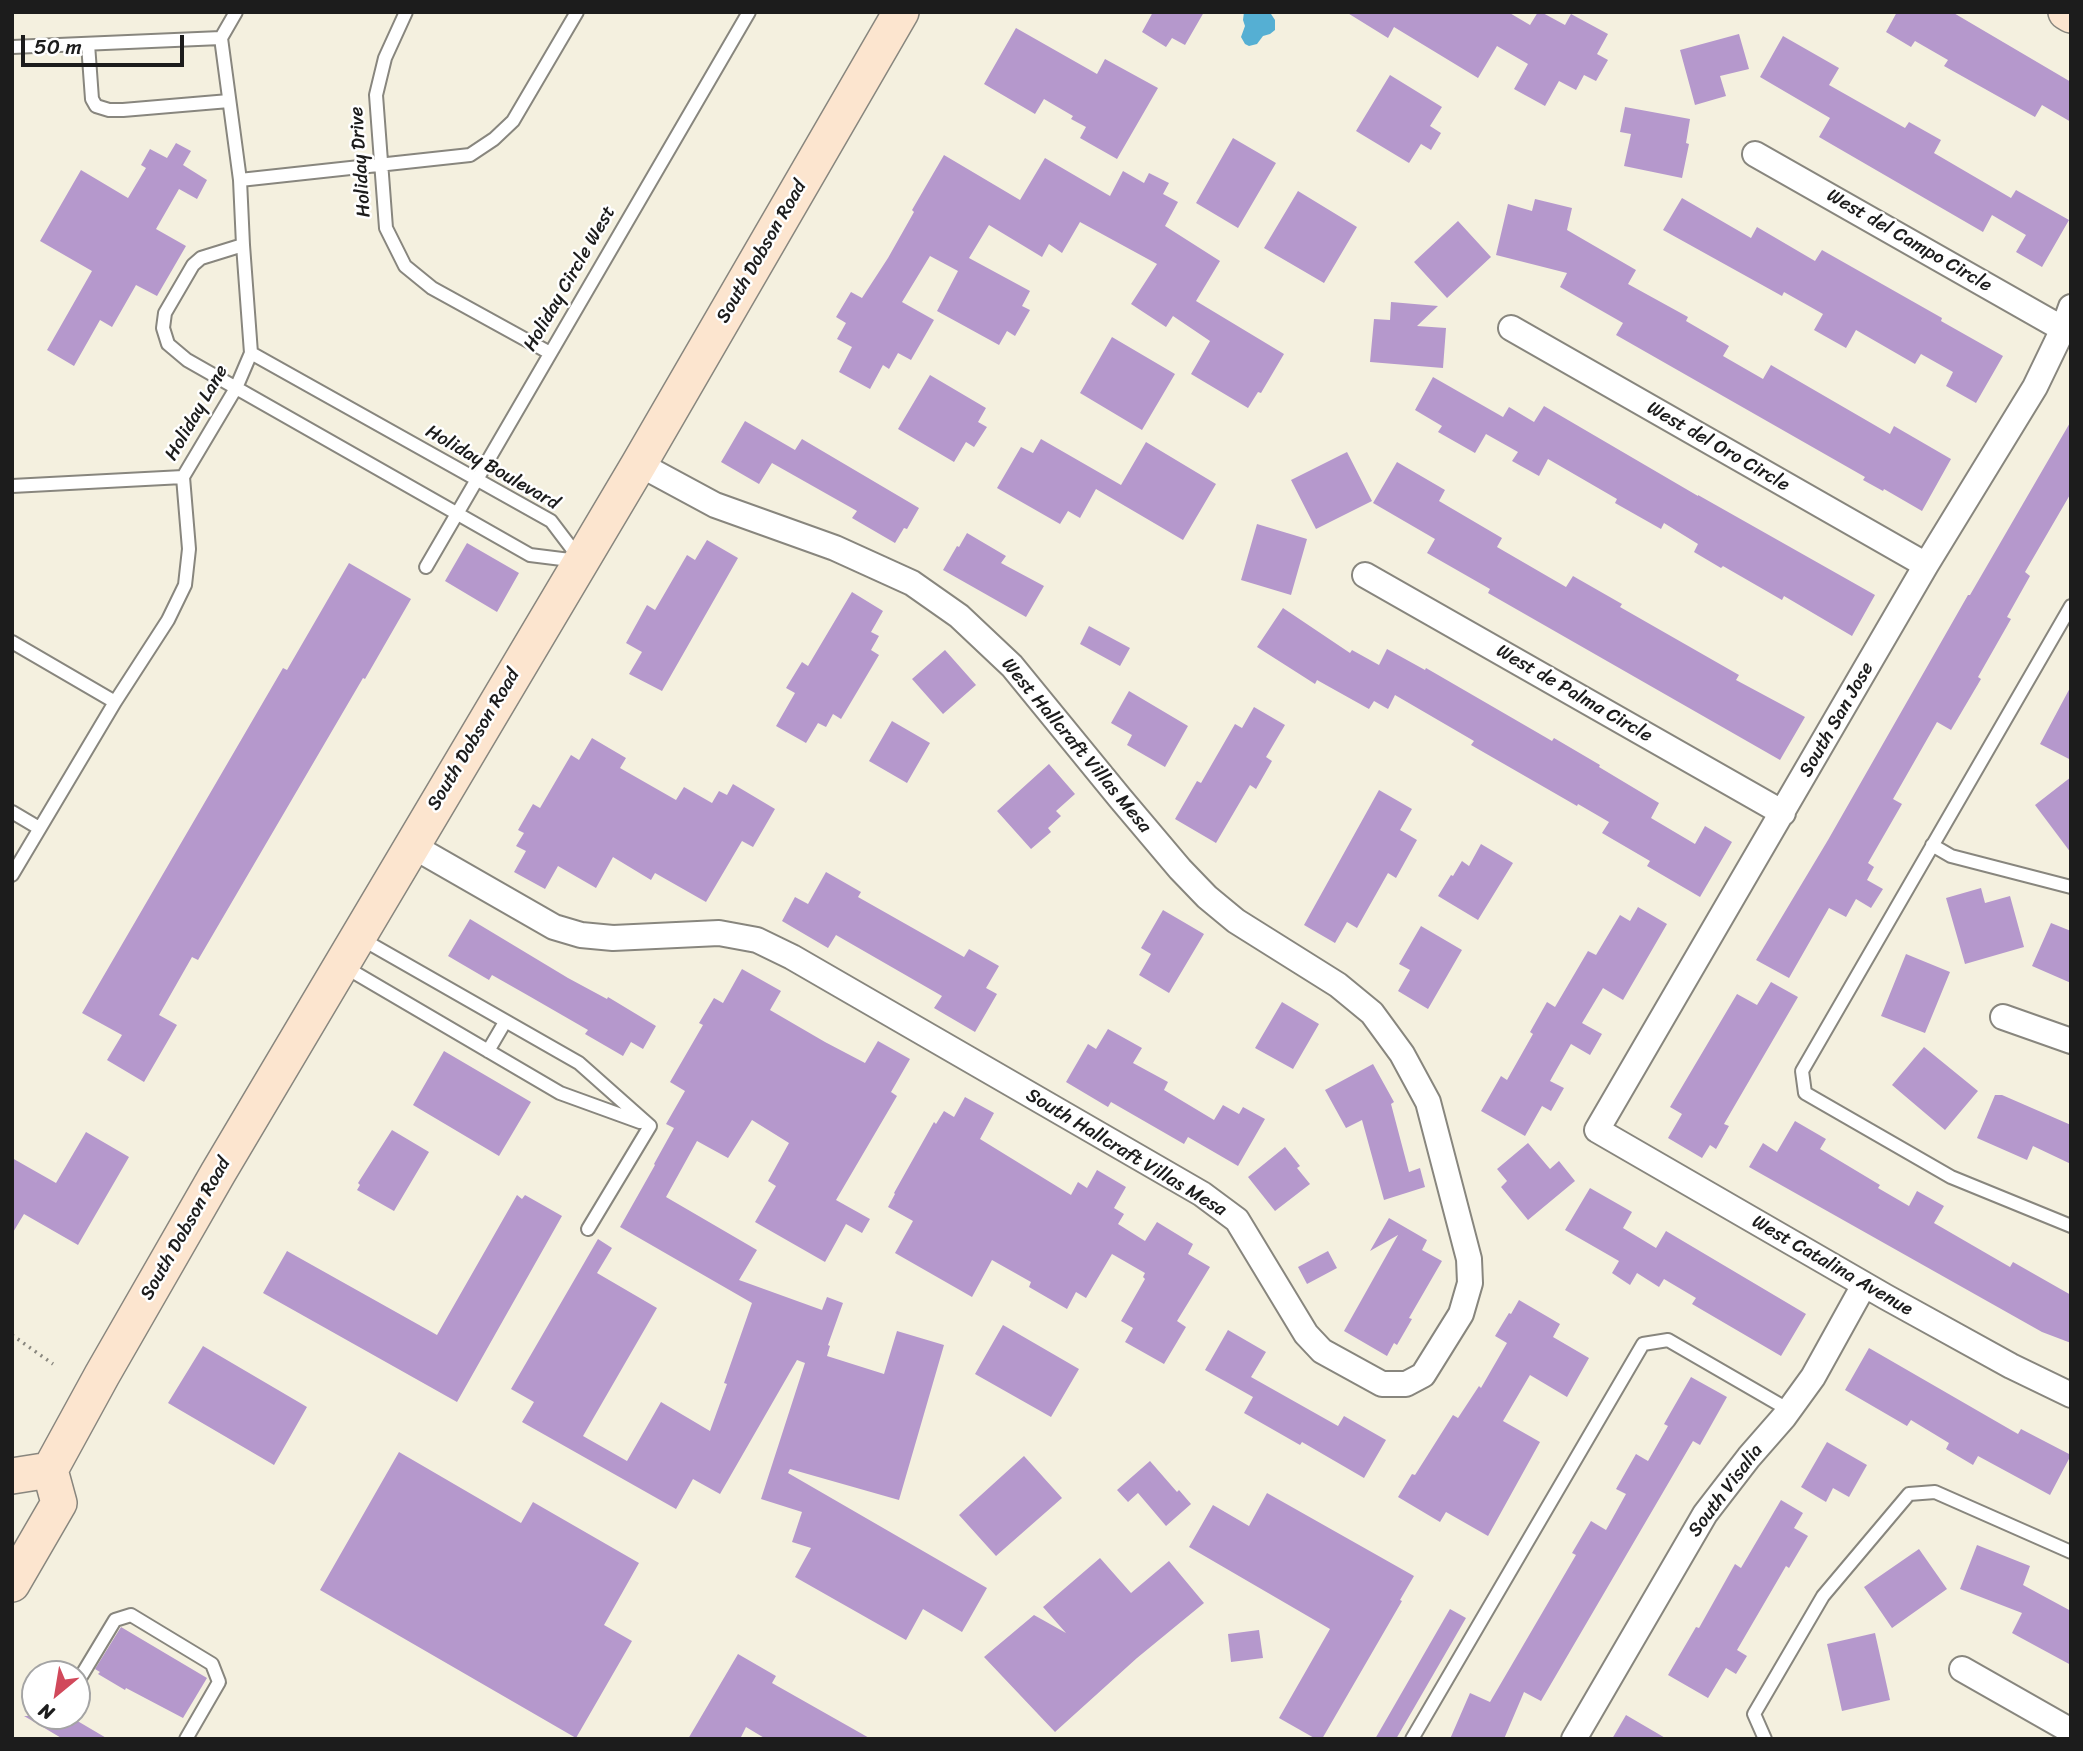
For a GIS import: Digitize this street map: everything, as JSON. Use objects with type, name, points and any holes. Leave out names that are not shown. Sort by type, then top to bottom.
[{"type":"main road","name":"South Dobson Road","points":[[50,1470],[218,1173],[582,561],[901,12]]},
{"type":"main road","points":[[2066,12],[2071,15]]},
{"type":"main road","points":[[12,1476],[50,1470],[59,1503],[12,1584]]},
{"type":"street","name":"West del Campo Circle","points":[[1755,154],[2067,318]]},
{"type":"street","name":"South San Jose","points":[[1597,1130],[1926,565],[2035,387],[2067,318]]},
{"type":"street","name":"West del Oro Circle","points":[[1511,328],[1926,565]]},
{"type":"street","name":"West Hallcraft Villas Mesa","points":[[639,464],[715,505],[835,548],[912,583],[959,616],[1012,666],[1128,808],[1207,897],[1236,921],[1338,985],[1372,1013],[1402,1054],[1419,1085]]},
{"type":"street","name":"West de Palma Circle","points":[[1365,575],[1783,813]]},
{"type":"street","name":"South Hallcraft Villas Mesa","points":[[411,845],[554,927],[613,938],[719,933],[757,940],[841,986],[1169,1174],[1237,1220],[1311,1340],[1322,1351],[1382,1384],[1406,1384],[1423,1375],[1461,1314],[1470,1283],[1469,1259],[1428,1102],[1419,1085]]},
{"type":"street","points":[[2003,1017],[2071,1041]]},
{"type":"street","name":"West Catalina Avenue","points":[[1597,1130],[1864,1284],[2011,1366],[2071,1395]]},
{"type":"street","name":"South Visalia","points":[[1574,1739],[1705,1514],[1790,1410],[1813,1377],[1864,1284]]},
{"type":"street","points":[[1962,1668],[2071,1731]]},
{"type":"lane","points":[[12,47],[221,38],[236,12]]},
{"type":"lane","name":"Holiday Drive","points":[[406,12],[385,58],[376,95],[386,228],[405,266],[432,288],[550,353]]},
{"type":"lane","points":[[240,180],[470,155],[494,139],[513,121],[577,12]]},
{"type":"lane","name":"Holiday Circle West","points":[[426,567],[749,12]]},
{"type":"lane","name":"Holiday Lane","points":[[12,875],[115,702],[168,620],[185,585],[189,549],[183,477],[236,388],[251,353],[240,180],[221,38]]},
{"type":"lane","points":[[88,44],[92,99],[96,106],[123,110],[229,101]]},
{"type":"lane","points":[[243,245],[201,258],[193,265],[166,313],[163,328],[168,344],[187,360],[530,555],[582,561]]},
{"type":"lane","name":"Holiday Boulevard","points":[[251,353],[551,520],[582,561]]},
{"type":"lane","points":[[12,486],[183,477]]},
{"type":"lane","points":[[2071,606],[1802,1071],[1805,1093],[1951,1177],[2071,1226]]},
{"type":"lane","points":[[12,642],[115,702]]},
{"type":"lane","points":[[12,812],[39,828]]},
{"type":"lane","points":[[1931,845],[1951,856],[2071,887]]},
{"type":"lane","points":[[349,950],[505,1022],[579,1063],[650,1126]]},
{"type":"lane","points":[[349,950],[488,1051],[561,1093],[650,1126]]},
{"type":"lane","points":[[488,1051],[505,1022]]},
{"type":"lane","points":[[588,1229],[650,1126]]},
{"type":"lane","points":[[1412,1739],[1643,1344],[1668,1340],[1790,1410]]},
{"type":"lane","points":[[1765,1739],[1754,1714],[1761,1702],[1824,1596],[1909,1494],[1935,1492],[2071,1552]]},
{"type":"lane","points":[[91,1660],[114,1620],[131,1615],[212,1664],[219,1682],[186,1739]]},
{"type":"path","points":[[12,1335],[53,1364]]},
{"type":"water","points":[[1244,12],[1271,12],[1275,20],[1275,30],[1263,36],[1257,44],[1245,44],[1241,37],[1245,26]]},
{"type":"building","points":[[1153,12],[1204,12],[1185,45],[1172,38],[1166,47],[1142,32]]},
{"type":"building","points":[[1346,12],[1508,12],[1530,25],[1538,12],[1565,25],[1571,14],[1608,34],[1597,54],[1608,60],[1596,81],[1584,75],[1576,90],[1559,81],[1545,106],[1514,89],[1528,64],[1497,46],[1478,78],[1394,27],[1388,38]]},
{"type":"building","points":[[1897,12],[1952,12],[2071,82],[2071,122],[2042,105],[2035,117],[1944,66],[1948,60],[1915,41],[1911,47],[1886,32]]},
{"type":"building","points":[[1016,28],[1097,74],[1105,59],[1158,88],[1117,159],[1080,138],[1086,127],[1044,99],[1035,114],[984,84]]},
{"type":"building","points":[[1739,34],[1749,69],[1720,76],[1726,96],[1695,105],[1680,50]]},
{"type":"building","points":[[1783,36],[1839,68],[1829,85],[1905,128],[1909,122],[1941,140],[1934,153],[2011,198],[2016,190],[2069,220],[2042,267],[2016,252],[2026,235],[1992,215],[1983,232],[1819,137],[1830,118],[1760,77]]},
{"type":"building","points":[[1390,75],[1442,107],[1430,126],[1441,133],[1431,150],[1421,144],[1409,163],[1356,131]]},
{"type":"building","points":[[1625,107],[1690,119],[1686,143],[1689,144],[1682,178],[1624,166],[1631,134],[1620,132]]},
{"type":"building","points":[[1233,138],[1276,163],[1238,228],[1196,203]]},
{"type":"building","points":[[176,143],[191,151],[183,165],[207,180],[197,199],[179,189],[156,229],[186,246],[157,296],[136,285],[112,327],[100,320],[74,366],[47,350],[92,271],[40,241],[81,170],[128,198],[146,168],[141,165],[150,149],[167,158]]},
{"type":"building","points":[[944,155],[1020,200],[1045,158],[1110,196],[1123,171],[1144,183],[1149,173],[1169,183],[1163,194],[1178,202],[1165,226],[1220,261],[1196,301],[1284,354],[1261,393],[1258,392],[1248,408],[1191,374],[1210,341],[1173,316],[1166,327],[1131,304],[1157,264],[1080,222],[1062,253],[1049,244],[1042,257],[989,225],[969,258],[1030,291],[1022,306],[1030,310],[1015,336],[1007,331],[999,345],[937,311],[958,271],[930,256],[902,302],[934,320],[911,360],[898,353],[889,369],[883,365],[870,389],[839,372],[852,347],[837,339],[846,323],[836,317],[851,292],[862,298],[888,258]]},
{"type":"building","points":[[1298,191],[1357,227],[1324,283],[1264,248]]},
{"type":"building","points":[[1682,198],[1751,238],[1757,227],[1815,261],[1822,250],[2003,356],[1976,403],[1946,386],[1953,372],[1921,354],[1915,364],[1856,330],[1846,348],[1814,330],[1823,314],[1784,292],[1782,296],[1663,230]]},
{"type":"building","points":[[1535,199],[1572,208],[1567,230],[1636,270],[1628,284],[1688,317],[1686,321],[1729,346],[1723,356],[1763,379],[1771,365],[1890,434],[1894,426],[1951,459],[1922,511],[1863,480],[1865,477],[1616,335],[1623,323],[1560,287],[1567,273],[1496,255],[1508,204],[1532,211]]},
{"type":"building","points":[[1458,221],[1491,257],[1447,298],[1414,262]]},
{"type":"building","points":[[1391,302],[1438,306],[1417,326],[1446,328],[1443,368],[1370,362],[1374,319],[1390,320]]},
{"type":"building","points":[[1112,337],[1175,374],[1142,430],[1080,393]]},
{"type":"building","points":[[930,375],[986,408],[978,422],[987,427],[974,447],[966,442],[954,462],[898,429]]},
{"type":"building","points":[[1433,377],[1503,417],[1509,407],[1534,422],[1544,406],[1875,595],[1852,636],[1784,596],[1782,600],[1723,566],[1721,568],[1694,552],[1698,544],[1664,523],[1661,529],[1615,503],[1617,499],[1548,459],[1539,476],[1512,461],[1518,452],[1486,434],[1475,453],[1438,432],[1442,426],[1415,410]]},
{"type":"building","points":[[745,421],[795,450],[802,439],[919,508],[907,529],[904,528],[895,543],[852,518],[857,511],[772,463],[759,484],[721,462]]},
{"type":"building","points":[[2071,421],[2071,493],[2025,572],[2030,576],[2007,617],[2011,619],[1978,677],[1981,679],[1951,730],[1937,722],[1893,799],[1902,804],[1868,863],[1874,867],[1867,880],[1883,889],[1871,908],[1856,899],[1846,917],[1829,908],[1789,978],[1756,960]]},
{"type":"building","points":[[1041,439],[1121,485],[1146,442],[1216,484],[1183,540],[1096,489],[1080,518],[1068,511],[1060,524],[997,488],[1021,447],[1033,453]]},
{"type":"building","points":[[1347,452],[1372,501],[1316,529],[1291,480]]},
{"type":"building","points":[[1397,462],[1445,490],[1439,501],[1502,538],[1497,547],[1566,587],[1573,576],[1622,604],[1620,607],[1739,675],[1736,680],[1805,717],[1780,760],[1488,593],[1490,589],[1427,553],[1435,539],[1373,503]]},
{"type":"building","points":[[1257,524],[1307,539],[1291,595],[1241,580]]},
{"type":"building","points":[[967,533],[1006,556],[1001,563],[1044,586],[1026,617],[943,570]]},
{"type":"building","points":[[707,540],[738,558],[662,691],[629,674],[642,652],[626,643],[647,605],[655,610],[687,555],[695,560]]},
{"type":"building","points":[[467,543],[519,573],[497,612],[445,581]]},
{"type":"building","points":[[349,563],[411,599],[198,960],[192,957],[159,1015],[177,1025],[144,1082],[107,1060],[122,1035],[82,1013],[283,668],[287,670]]},
{"type":"building","points":[[852,592],[883,611],[871,632],[879,636],[871,650],[879,655],[841,719],[833,714],[826,727],[818,723],[806,743],[776,726],[795,693],[786,688],[802,662],[808,666]]},
{"type":"building","points":[[1283,608],[1350,653],[1352,650],[1379,665],[1387,649],[1425,670],[1426,668],[1552,741],[1554,738],[1659,803],[1651,818],[1695,844],[1705,826],[1732,842],[1700,897],[1647,866],[1650,861],[1602,833],[1609,822],[1471,745],[1474,741],[1395,695],[1388,709],[1374,701],[1369,709],[1317,680],[1315,684],[1257,647]]},
{"type":"building","points":[[1089,626],[1130,648],[1120,666],[1080,644]]},
{"type":"building","points":[[945,650],[976,685],[943,714],[912,679]]},
{"type":"building","points":[[2071,686],[2071,760],[2040,744]]},
{"type":"building","points":[[1129,691],[1188,726],[1165,767],[1127,745],[1132,735],[1111,723]]},
{"type":"building","points":[[1254,707],[1285,725],[1266,757],[1272,761],[1256,789],[1250,785],[1216,843],[1175,819],[1197,781],[1201,783],[1235,724],[1242,728]]},
{"type":"building","points":[[892,721],[930,743],[907,783],[869,761]]},
{"type":"building","points":[[592,738],[626,758],[620,768],[676,800],[684,787],[712,803],[719,791],[727,795],[733,784],[775,809],[753,847],[742,841],[706,902],[655,873],[651,880],[613,857],[596,888],[558,866],[545,889],[514,872],[526,851],[516,846],[524,833],[518,830],[533,804],[540,808],[571,755],[579,760]]},
{"type":"building","points":[[1049,764],[1075,794],[1056,811],[1061,816],[1048,828],[1051,832],[1031,849],[997,811]]},
{"type":"building","points":[[2071,777],[2071,853],[2035,805]]},
{"type":"building","points":[[1379,790],[1412,809],[1400,830],[1417,840],[1396,878],[1388,873],[1357,928],[1347,922],[1335,943],[1304,925]]},
{"type":"building","points":[[1481,844],[1513,863],[1478,920],[1438,896],[1462,861],[1469,866]]},
{"type":"building","points":[[826,872],[861,892],[858,897],[964,957],[969,949],[999,966],[986,988],[997,994],[975,1032],[934,1008],[942,996],[836,935],[828,948],[782,921],[795,897],[808,904]]},
{"type":"building","points":[[1981,888],[1985,903],[2010,896],[2024,947],[1965,964],[1946,898]]},
{"type":"building","points":[[1638,907],[1667,924],[1623,1000],[1603,988],[1582,1023],[1602,1034],[1590,1055],[1571,1044],[1550,1081],[1564,1088],[1551,1111],[1542,1106],[1525,1136],[1481,1111],[1501,1076],[1507,1080],[1533,1034],[1530,1032],[1547,1002],[1555,1007],[1588,951],[1596,955],[1620,915],[1630,921]]},
{"type":"building","points":[[1163,910],[1204,934],[1169,993],[1139,975],[1151,954],[1141,948]]},
{"type":"building","points":[[470,919],[568,978],[607,999],[608,997],[656,1026],[643,1049],[631,1042],[623,1056],[585,1034],[588,1030],[529,996],[492,975],[489,980],[448,956]]},
{"type":"building","points":[[2051,923],[2071,931],[2071,983],[2032,966]]},
{"type":"building","points":[[1421,926],[1462,950],[1428,1009],[1398,991],[1410,970],[1399,964]]},
{"type":"building","points":[[1906,954],[1950,972],[1925,1033],[1881,1016]]},
{"type":"building","points":[[742,969],[781,991],[770,1010],[825,1042],[865,1063],[878,1041],[910,1059],[891,1092],[897,1096],[836,1200],[870,1219],[862,1233],[846,1224],[825,1262],[755,1222],[776,1186],[768,1181],[789,1143],[752,1120],[728,1158],[697,1141],[666,1197],[757,1250],[739,1280],[822,1310],[827,1297],[843,1303],[828,1345],[827,1356],[884,1374],[897,1331],[944,1345],[899,1500],[790,1469],[788,1473],[987,1588],[962,1632],[923,1609],[906,1640],[795,1577],[811,1548],[792,1542],[802,1512],[761,1499],[805,1363],[797,1360],[720,1494],[693,1479],[676,1509],[522,1422],[534,1402],[511,1389],[598,1239],[612,1248],[597,1273],[657,1308],[583,1436],[627,1461],[661,1402],[710,1431],[752,1303],[620,1227],[674,1128],[666,1124],[685,1091],[670,1082],[703,1025],[699,1023],[714,998],[723,1003]]},
{"type":"building","points":[[1771,982],[1798,997],[1724,1124],[1729,1126],[1716,1149],[1710,1145],[1702,1158],[1668,1138],[1682,1114],[1670,1107],[1737,994],[1757,1005]]},
{"type":"building","points":[[1282,1002],[1319,1024],[1293,1069],[1255,1048]]},
{"type":"building","points":[[1108,1029],[1142,1048],[1133,1063],[1168,1082],[1164,1090],[1214,1120],[1223,1105],[1239,1114],[1243,1107],[1265,1119],[1238,1166],[1188,1137],[1184,1144],[1111,1102],[1108,1107],[1066,1082],[1088,1044],[1096,1049]]},
{"type":"building","points":[[1924,1047],[1978,1091],[1945,1130],[1892,1085]]},
{"type":"building","points":[[444,1051],[531,1102],[499,1156],[413,1105]]},
{"type":"building","points":[[1373,1064],[1394,1102],[1391,1104],[1409,1172],[1420,1168],[1425,1187],[1384,1200],[1362,1120],[1346,1128],[1325,1090]]},
{"type":"building","points":[[1995,1095],[2002,1095],[2071,1125],[2071,1164],[2033,1146],[2027,1160],[1977,1138]]},
{"type":"building","points":[[965,1097],[994,1113],[980,1139],[1071,1195],[1078,1182],[1087,1188],[1097,1170],[1126,1187],[1114,1208],[1124,1214],[1118,1224],[1145,1241],[1157,1222],[1193,1244],[1188,1254],[1210,1267],[1177,1321],[1186,1327],[1164,1364],[1125,1342],[1133,1328],[1121,1321],[1145,1279],[1145,1273],[1112,1254],[1086,1298],[1076,1292],[1067,1309],[1029,1287],[1031,1282],[992,1260],[972,1297],[895,1253],[913,1221],[888,1207],[894,1193],[934,1122],[936,1124],[944,1111],[954,1117]]},
{"type":"building","points":[[1795,1121],[1826,1139],[1820,1149],[1880,1185],[1878,1188],[1909,1206],[1917,1191],[1944,1206],[1934,1223],[2010,1267],[2013,1262],[2071,1295],[2071,1343],[2042,1332],[1749,1167],[1763,1143],[1777,1152]]},
{"type":"building","points":[[392,1130],[429,1152],[394,1211],[357,1190],[360,1185],[358,1183]]},
{"type":"building","points":[[86,1132],[129,1157],[78,1245],[24,1214],[12,1234],[12,1158],[56,1183]]},
{"type":"building","points":[[1528,1143],[1550,1169],[1559,1161],[1575,1181],[1528,1220],[1501,1187],[1507,1181],[1497,1169]]},
{"type":"building","points":[[1285,1147],[1310,1184],[1275,1211],[1248,1177]]},
{"type":"building","points":[[1590,1188],[1632,1212],[1623,1228],[1656,1248],[1666,1231],[1806,1314],[1781,1356],[1692,1304],[1696,1298],[1664,1279],[1659,1287],[1637,1273],[1630,1285],[1612,1273],[1619,1261],[1565,1230]]},
{"type":"building","points":[[517,1195],[522,1199],[525,1195],[562,1216],[457,1402],[263,1293],[287,1251],[437,1335]]},
{"type":"building","points":[[1389,1218],[1427,1240],[1422,1250],[1442,1261],[1409,1318],[1412,1319],[1397,1345],[1394,1343],[1387,1356],[1344,1331],[1398,1235],[1370,1251]]},
{"type":"building","points":[[1328,1251],[1337,1268],[1307,1284],[1298,1267]]},
{"type":"building","points":[[1519,1300],[1560,1324],[1553,1337],[1589,1358],[1567,1397],[1530,1375],[1503,1421],[1540,1442],[1488,1536],[1446,1512],[1440,1522],[1398,1497],[1453,1415],[1458,1418],[1479,1386],[1481,1388],[1507,1343],[1495,1336]]},
{"type":"building","points":[[1003,1325],[1079,1369],[1051,1417],[975,1374]]},
{"type":"building","points":[[1228,1330],[1266,1352],[1251,1377],[1338,1426],[1344,1416],[1386,1440],[1364,1478],[1302,1442],[1300,1445],[1244,1413],[1253,1397],[1205,1370]]},
{"type":"building","points":[[203,1346],[307,1407],[274,1465],[168,1403]]},
{"type":"building","points":[[1869,1348],[2018,1434],[2021,1429],[2071,1455],[2050,1495],[1978,1456],[1973,1465],[1946,1449],[1949,1443],[1911,1420],[1907,1426],[1845,1390]]},
{"type":"building","points":[[1691,1377],[1727,1397],[1700,1445],[1693,1441],[1541,1701],[1524,1692],[1504,1739],[1450,1739],[1470,1693],[1490,1702],[1576,1555],[1572,1553],[1591,1521],[1606,1530],[1626,1494],[1616,1489],[1636,1454],[1648,1461],[1668,1426],[1664,1424]]},
{"type":"building","points":[[1827,1442],[1867,1465],[1849,1497],[1833,1488],[1826,1502],[1801,1487]]},
{"type":"building","points":[[399,1452],[521,1523],[533,1502],[639,1563],[604,1625],[632,1641],[576,1738],[320,1590]]},
{"type":"building","points":[[1024,1456],[1062,1498],[996,1556],[959,1515]]},
{"type":"building","points":[[1150,1461],[1191,1504],[1166,1526],[1138,1493],[1128,1502],[1117,1490]]},
{"type":"building","points":[[1267,1493],[1414,1576],[1322,1739],[1316,1739],[1279,1718],[1330,1629],[1189,1547],[1213,1505],[1249,1526]]},
{"type":"building","points":[[1781,1500],[1803,1513],[1794,1528],[1808,1536],[1789,1568],[1786,1566],[1737,1650],[1747,1656],[1736,1674],[1726,1668],[1708,1698],[1668,1675],[1696,1627],[1699,1628],[1735,1564],[1741,1568]]},
{"type":"building","points":[[1977,1545],[2030,1566],[2023,1585],[2071,1611],[2071,1665],[2012,1633],[2022,1613],[1960,1589]]},
{"type":"building","points":[[1919,1549],[1947,1589],[1892,1628],[1864,1587]]},
{"type":"building","points":[[1100,1558],[1131,1593],[1169,1561],[1204,1603],[1137,1658],[1055,1732],[984,1657],[1034,1615],[1066,1633],[1043,1607]]},
{"type":"building","points":[[1450,1609],[1466,1618],[1396,1739],[1375,1739]]},
{"type":"building","points":[[121,1627],[207,1678],[183,1718],[98,1674],[100,1672],[95,1669]]},
{"type":"building","points":[[1259,1630],[1263,1658],[1231,1662],[1228,1634]]},
{"type":"building","points":[[1875,1633],[1890,1700],[1842,1711],[1827,1644]]},
{"type":"building","points":[[738,1654],[776,1676],[772,1683],[871,1739],[766,1739],[746,1727],[740,1739],[688,1739]]},
{"type":"building","points":[[1626,1715],[1667,1739],[1612,1739]]},
{"type":"building","points":[[91,1729],[108,1739],[63,1739],[48,1730]]}]
